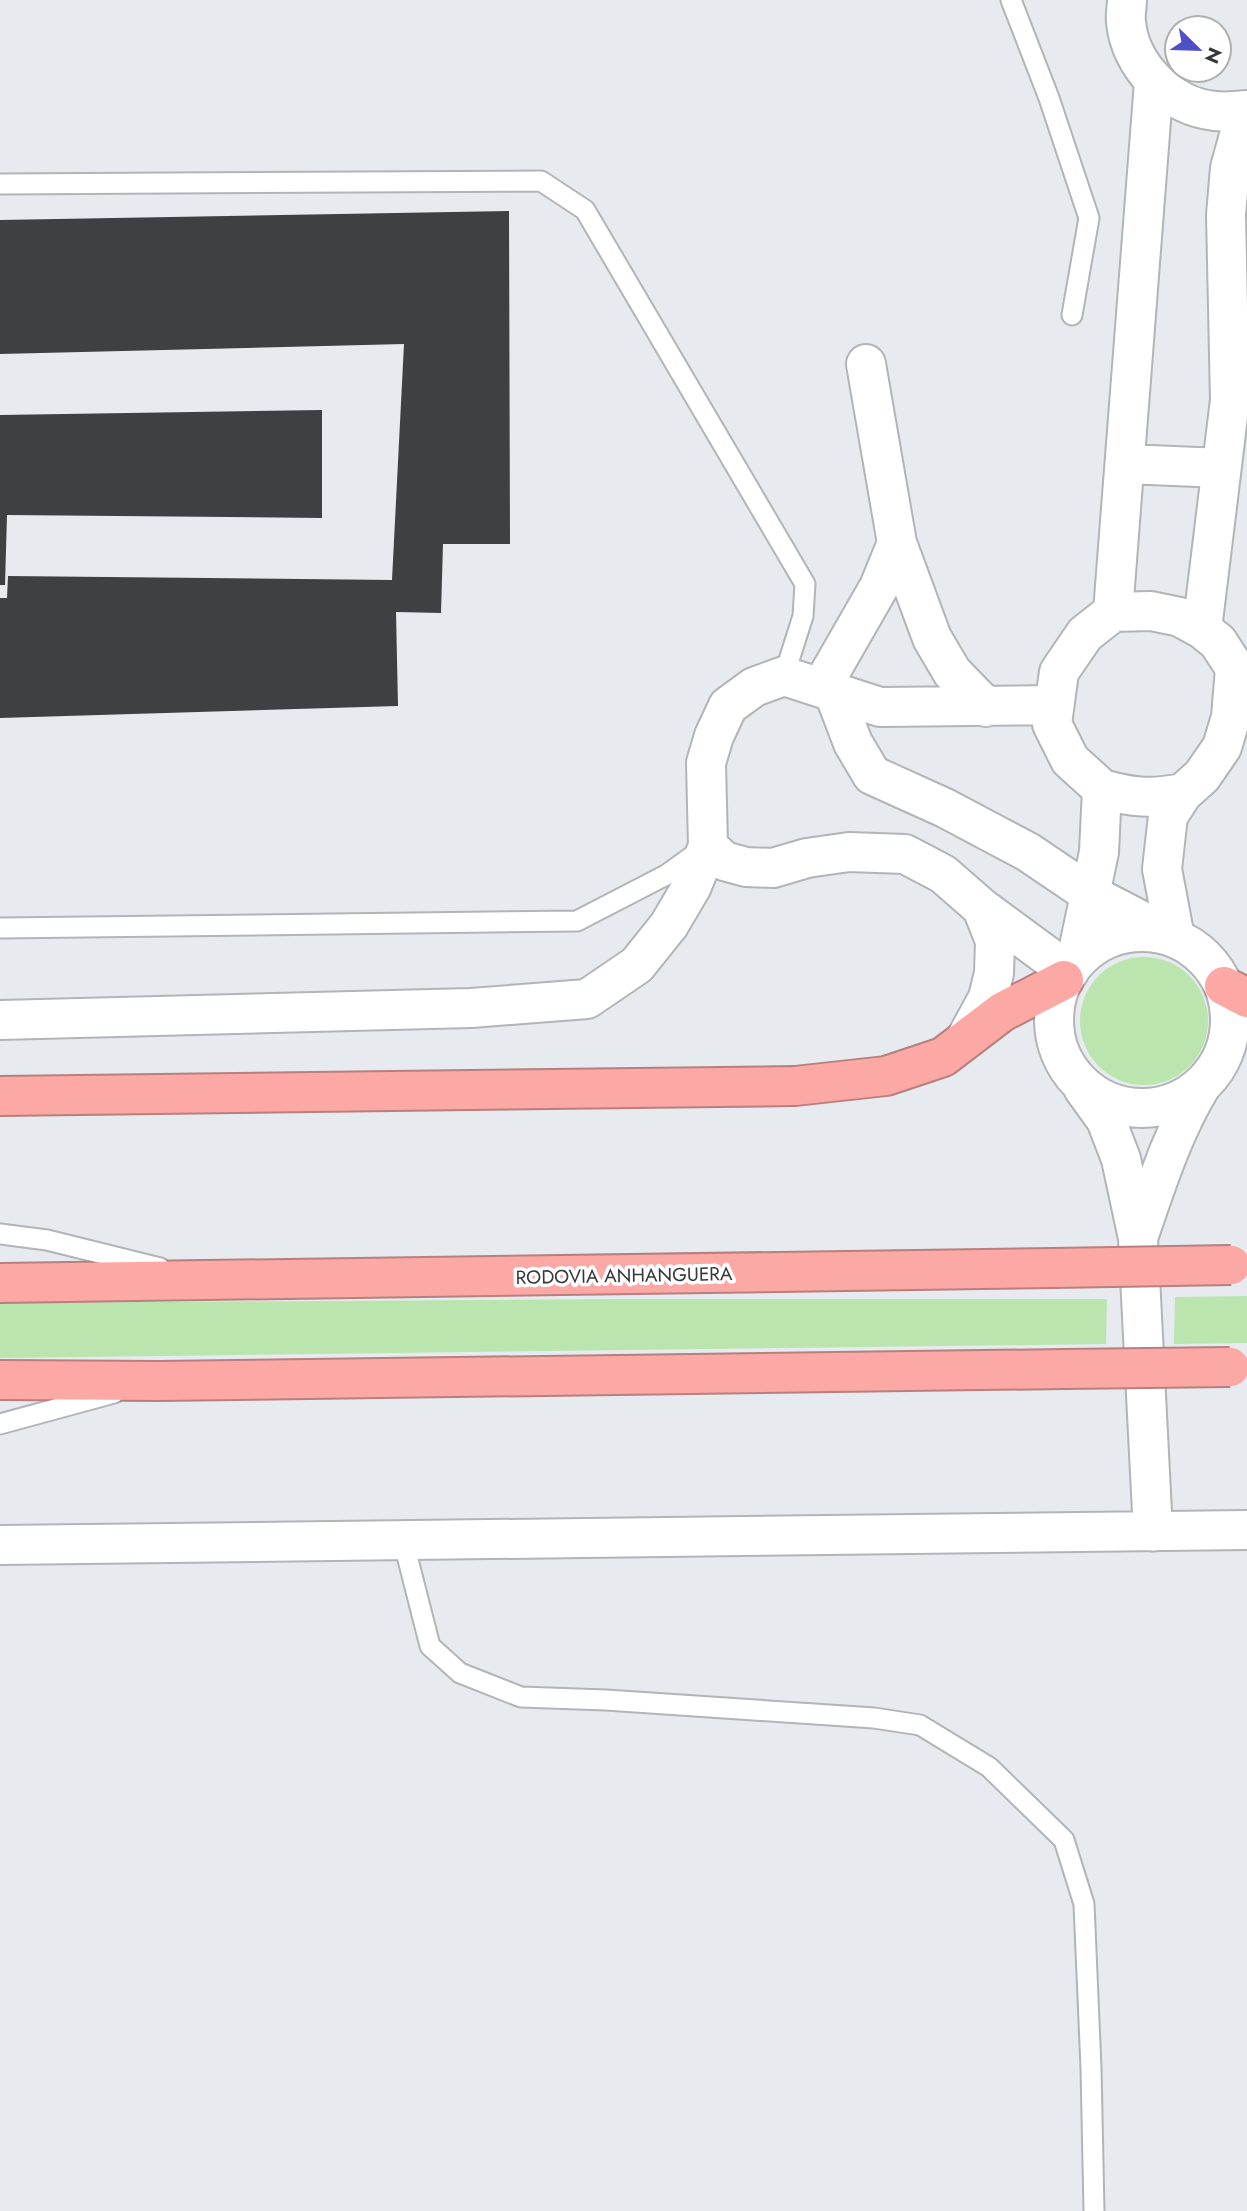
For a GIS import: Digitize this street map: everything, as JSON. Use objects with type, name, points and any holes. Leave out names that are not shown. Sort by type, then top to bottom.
[{"type":"highway","points":[[0,1096],[795,1086],[886,1076],[943,1056],[1002,1012],[1069,971]]},
{"type":"highway","name":"RODOVIA ANHANGUERA","points":[[0,1283],[1239,1265]]},
{"type":"highway","points":[[0,1380],[159,1381],[1238,1367]]},
{"type":"street","points":[[1127,0],[1126,22],[1135,54],[1154,82],[1181,101],[1213,111],[1246,110],[1230,168],[1226,215],[1230,400],[1202,629]]},
{"type":"street","points":[[1113,612],[1154,82]]},
{"type":"street","points":[[866,364],[897,543],[932,638],[952,672],[986,707]]},
{"type":"street","points":[[1126,464],[1221,468]]},
{"type":"street","points":[[828,690],[879,587],[897,543]]},
{"type":"street","points":[[1175,938],[1162,869],[1168,817],[1183,793],[1235,748],[1231,717],[1241,670],[1218,642],[1180,617],[1151,611],[1113,612],[1085,634],[1059,672],[1052,724],[1070,760],[1102,789],[1129,797],[1158,798],[1183,793]]},
{"type":"street","points":[[0,1020],[457,1008],[587,999],[637,965],[669,925],[692,886],[708,846],[706,763],[714,736],[728,706],[754,687],[783,676],[880,707],[1055,705]]},
{"type":"street","points":[[828,690],[853,743],[872,775],[945,808],[1028,852],[1090,894],[1195,949],[1235,992],[1228,1040],[1218,1065],[1201,1086],[1183,1117],[1138,1238]]},
{"type":"street","points":[[1102,789],[1099,852],[1069,971],[1055,1005],[1054,1033],[1062,1059],[1106,1120],[1114,1139],[1138,1238],[1153,1532]]},
{"type":"street","points":[[708,846],[723,861],[746,867],[773,868],[807,858],[849,852],[905,854],[943,874],[982,908],[1069,971]]},
{"type":"street","points":[[965,1040],[988,998],[994,973],[995,941],[982,908]]},
{"type":"street","points":[[1069,971],[1097,944],[1121,933],[1149,932],[1175,938]]},
{"type":"street","points":[[1078,1081],[1099,1098],[1124,1107],[1152,1108],[1178,1101],[1201,1086]]},
{"type":"street","points":[[0,1545],[1247,1530]]},
{"type":"lane","points":[[1011,0],[1049,98],[1089,218],[1072,315]]},
{"type":"lane","points":[[0,184],[541,181],[585,210],[805,584],[803,616],[783,676]]},
{"type":"lane","points":[[0,928],[577,920],[666,875],[708,846]]},
{"type":"lane","points":[[0,1234],[47,1240],[212,1281]]},
{"type":"lane","points":[[0,1424],[159,1381]]},
{"type":"lane","points":[[403,1539],[430,1646],[460,1673],[522,1697],[874,1718],[919,1725],[989,1768],[1064,1840],[1084,1904],[1094,2211]]},
{"type":"green space","points":[[1144,957],[1168,962],[1189,976],[1203,997],[1208,1021],[1203,1045],[1189,1066],[1168,1080],[1144,1085],[1120,1080],[1099,1066],[1085,1045],[1080,1021],[1085,997],[1099,976],[1120,962]]},
{"type":"green space","points":[[1247,1296],[1247,1343],[1174,1344],[1175,1297]]},
{"type":"green space","points":[[1107,1299],[1106,1344],[0,1358],[0,1303]]},
{"type":"building","points":[[509,211],[510,544],[443,544],[441,613],[396,612],[398,706],[0,718],[0,598],[7,598],[8,576],[392,580],[404,344],[0,354],[0,220]]},
{"type":"building","points":[[322,410],[322,518],[7,515],[5,585],[0,585],[0,415]]}]
